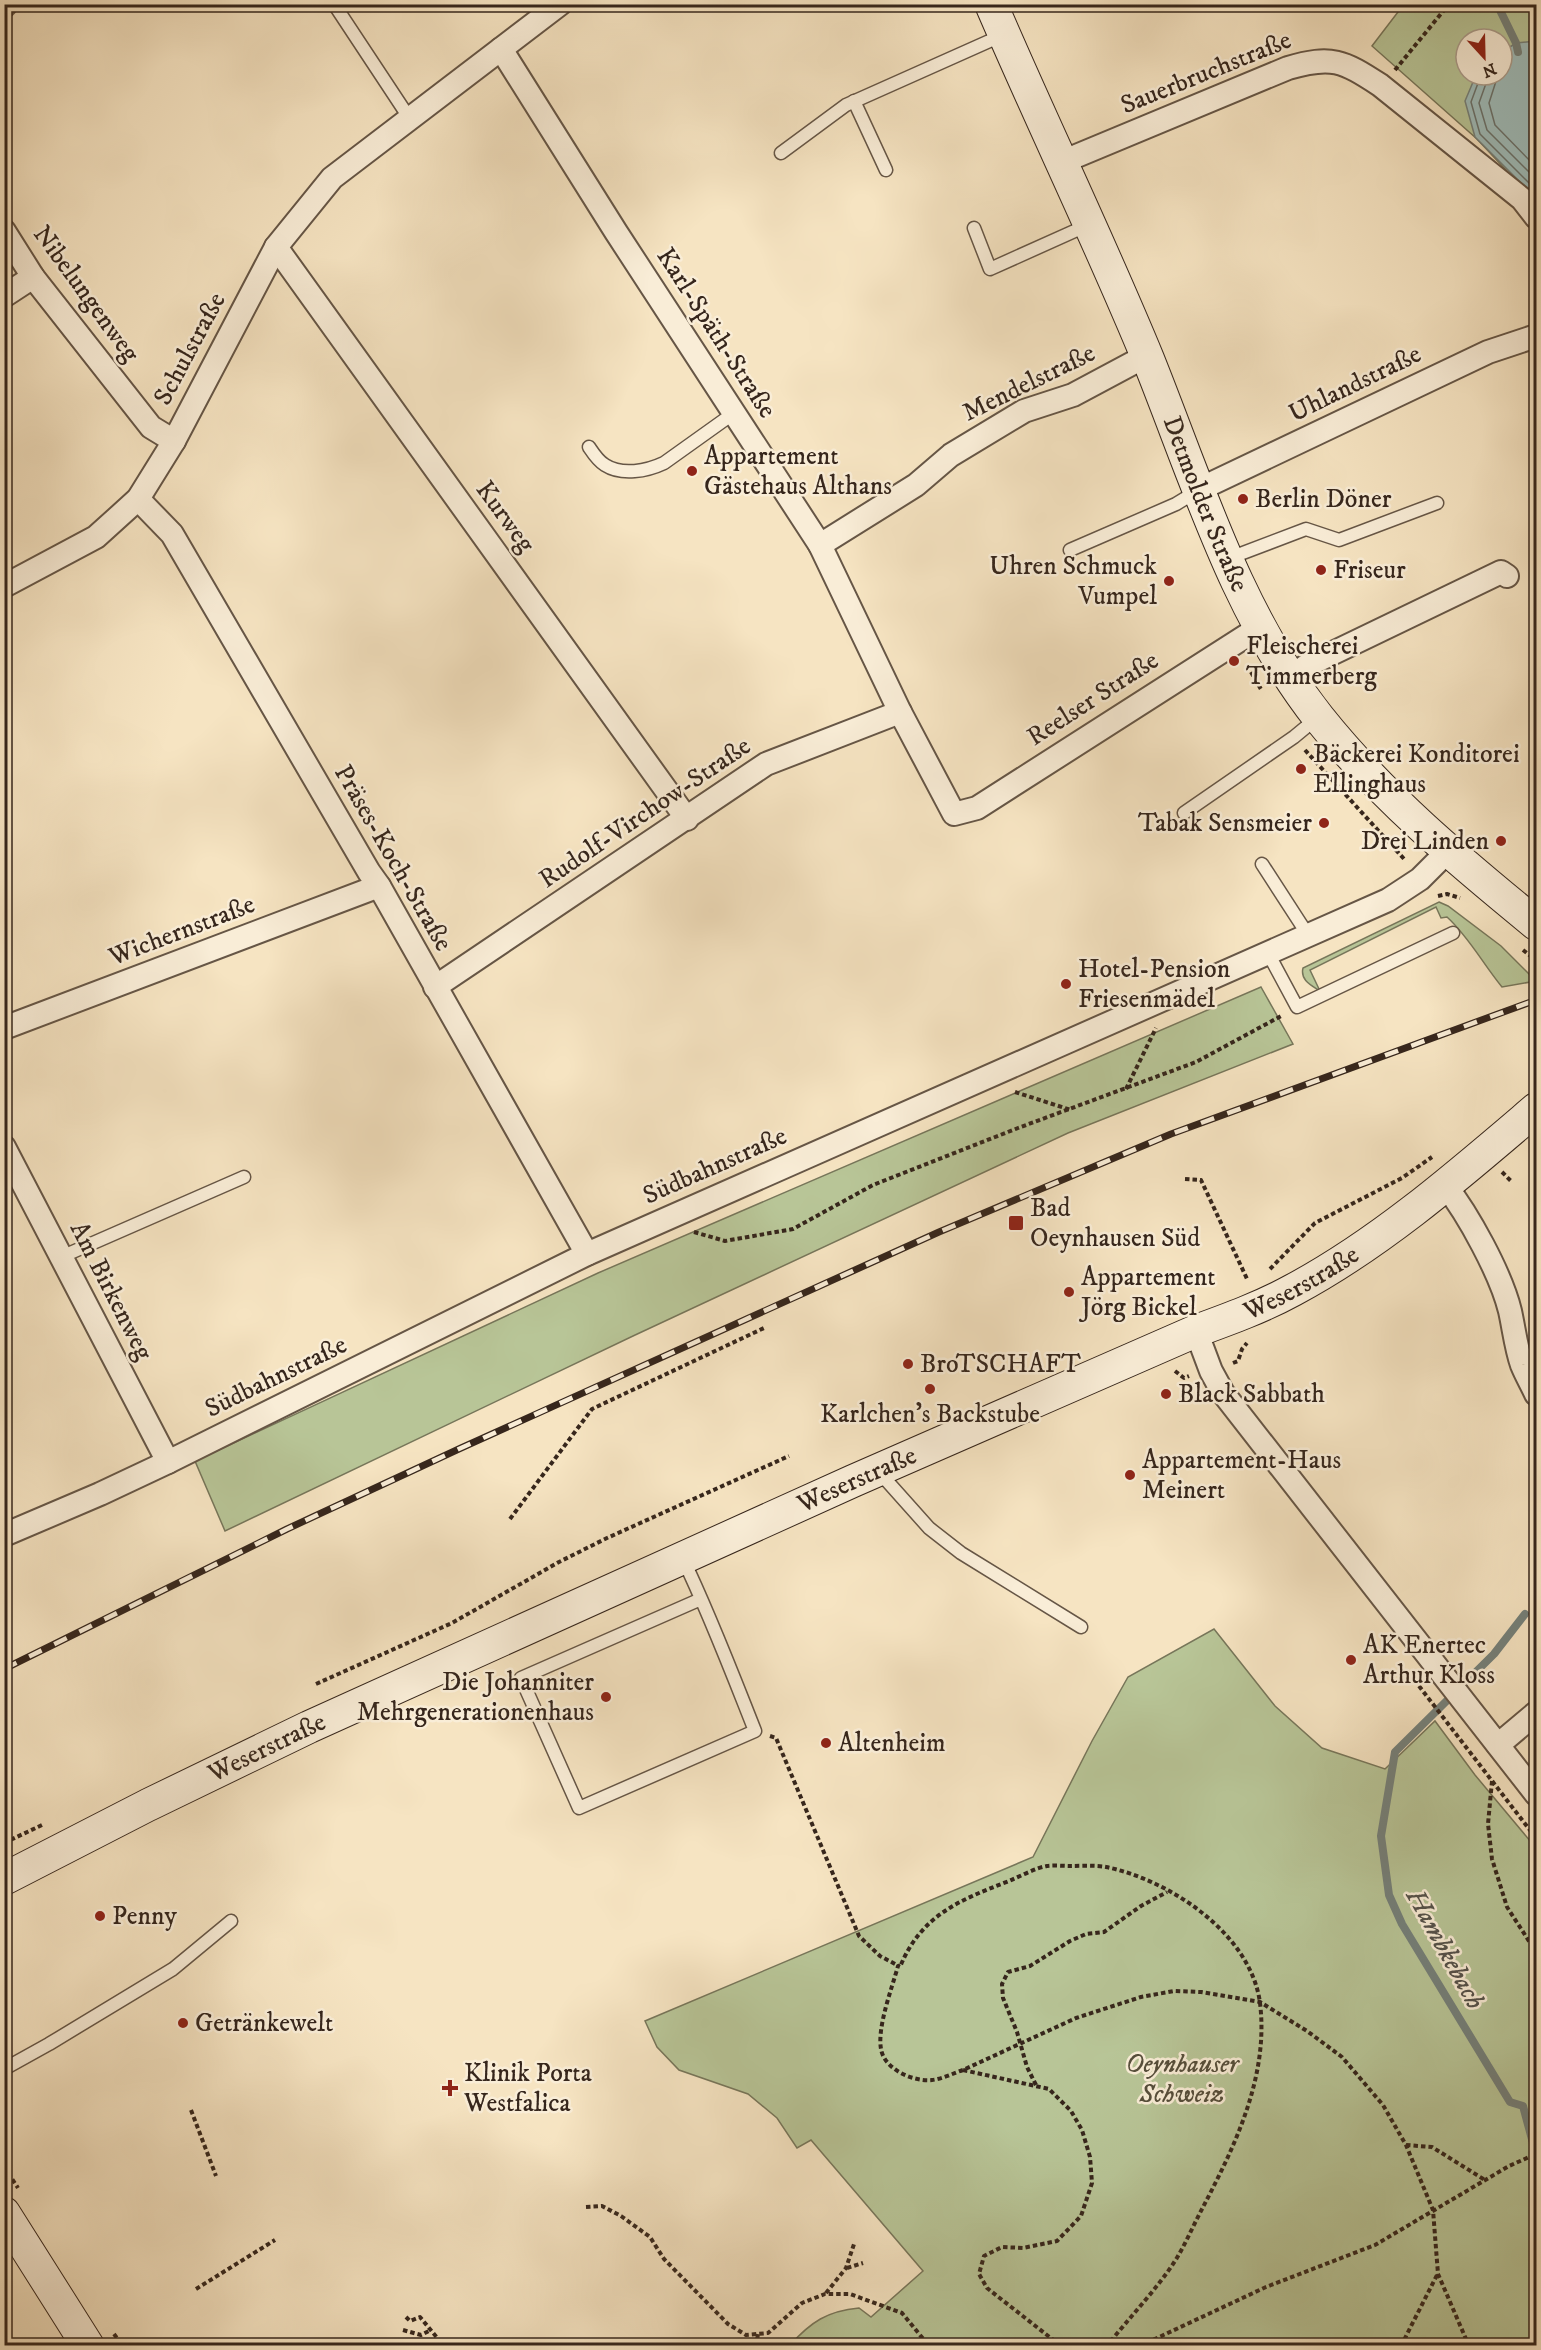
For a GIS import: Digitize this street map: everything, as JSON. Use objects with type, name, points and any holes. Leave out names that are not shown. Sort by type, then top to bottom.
[{"type":"main road","name":"Detmolder Straße","points":[[998,13],[1146,356],[1227,559],[1260,627],[1290,677],[1318,717],[1367,772],[1448,852],[1536,924]]},
{"type":"main road","name":"Weserstraße","points":[[4,1879],[148,1804],[309,1727],[877,1470],[1196,1331],[1249,1311],[1293,1290],[1351,1256],[1445,1185],[1536,1109]]},
{"type":"main road","name":"Weserstraße","points":[[4,1861],[148,1804]]},
{"type":"main road","points":[[4,2213],[88,2346]]},
{"type":"street","name":"Schulstraße","points":[[4,586],[96,537],[138,499],[174,441],[276,247],[332,178],[560,4]]},
{"type":"street","name":"Karl-Späth-Straße","points":[[501,49],[820,545],[900,711],[954,814]]},
{"type":"street","name":"Sauerbruchstraße","points":[[1062,162],[1288,68],[1314,60],[1335,61],[1356,70],[1380,85],[1522,199],[1536,217]]},
{"type":"street","name":"Nibelungenweg","points":[[4,231],[33,277],[151,427],[174,441]]},
{"type":"street","name":"Kurweg","points":[[276,247],[687,819]]},
{"type":"street","points":[[4,296],[33,277]]},
{"type":"street","name":"Uhlandstraße","points":[[1200,489],[1488,352],[1536,336]]},
{"type":"street","name":"Mendelstraße","points":[[820,545],[916,485],[951,455],[1024,411],[1072,395],[1146,356]]},
{"type":"street","name":"Präses-Koch-Straße","points":[[138,499],[172,534],[369,872],[380,886],[587,1254]]},
{"type":"street","points":[[1290,677],[1306,666],[1501,572],[1507,576]]},
{"type":"street","name":"Reelser Straße","points":[[954,814],[977,808],[1260,627]]},
{"type":"street","name":"Rudolf-Virchow-Straße","points":[[435,987],[766,764],[900,711]]},
{"type":"street","name":"Südbahnstraße","points":[[4,1535],[168,1462],[587,1254],[1388,900],[1420,879],[1448,852]]},
{"type":"street","name":"Wichernstraße","points":[[4,1028],[380,886]]},
{"type":"street","name":"Am Birkenweg","points":[[4,1146],[168,1462]]},
{"type":"street","points":[[1445,1185],[1458,1202],[1503,1292],[1522,1365],[1536,1394]]},
{"type":"street","points":[[1196,1331],[1211,1371],[1223,1393],[1536,1794]]},
{"type":"street","points":[[1505,1754],[1536,1713]]},
{"type":"lane","points":[[334,4],[410,119]]},
{"type":"lane","points":[[781,153],[846,105],[998,13]]},
{"type":"lane","points":[[855,101],[886,170]]},
{"type":"lane","points":[[974,228],[990,269],[1089,224]]},
{"type":"lane","points":[[589,447],[603,464],[615,470],[652,469],[664,463],[734,413]]},
{"type":"lane","points":[[1070,550],[1176,504],[1200,489]]},
{"type":"lane","points":[[1227,559],[1306,529],[1339,540],[1437,503]]},
{"type":"lane","points":[[1184,813],[1294,737],[1318,717]]},
{"type":"lane","points":[[1263,864],[1308,935]]},
{"type":"lane","points":[[1268,953],[1297,1007],[1453,933]]},
{"type":"lane","points":[[61,1257],[244,1177]]},
{"type":"lane","points":[[877,1470],[929,1528],[961,1553],[1081,1627]]},
{"type":"lane","points":[[683,1558],[701,1599],[755,1731],[579,1808],[521,1678],[701,1599]]},
{"type":"lane","points":[[4,2069],[173,1969],[231,1921]]},
{"type":"path","points":[[1380,85],[1449,4]]},
{"type":"path","points":[[1125,1089],[1172,996]]},
{"type":"path","points":[[658,1222],[725,1241],[793,1229],[873,1185],[1196,1062],[1297,1007]]},
{"type":"path","points":[[981,1080],[1072,1110]]},
{"type":"path","points":[[1263,1273],[1315,1223],[1401,1178],[1440,1151]]},
{"type":"path","points":[[1500,1170],[1512,1182]]},
{"type":"path","points":[[1185,1179],[1201,1180],[1248,1282],[1256,1278]]},
{"type":"path","points":[[510,1519],[592,1408],[764,1328]]},
{"type":"path","points":[[316,1684],[452,1623],[559,1562],[607,1538],[789,1456]]},
{"type":"path","points":[[1422,1690],[1445,1723],[1536,1838]]},
{"type":"path","points":[[755,1731],[776,1738],[859,1936],[880,1956],[900,1967]]},
{"type":"path","points":[[1505,1754],[1492,1782],[1488,1824],[1492,1859],[1507,1907],[1536,1952]]},
{"type":"path","points":[[1107,2346],[1175,2261],[1216,2182],[1251,2100],[1261,2046],[1260,2002],[1249,1966],[1219,1926],[1194,1905],[1132,1875],[1104,1867],[1047,1866],[966,1898],[924,1926],[908,1948],[900,1967],[898,1966],[883,2024],[880,2047],[883,2057],[900,2074],[931,2080],[963,2070],[1020,2042],[1099,2010],[1141,1997],[1174,1991],[1201,1992],[1260,2002],[1307,2031],[1342,2057],[1383,2105],[1406,2145],[1432,2210],[1438,2274],[1469,2346]]},
{"type":"path","points":[[1037,2086],[1027,2067],[1003,1998],[1002,1984],[1008,1972],[1030,1966],[1070,1941],[1086,1934],[1104,1932],[1141,1906],[1168,1891]]},
{"type":"path","points":[[963,2070],[1049,2089],[1071,2110],[1082,2130],[1090,2157],[1092,2183],[1081,2216],[1058,2241],[1023,2248],[1002,2247],[984,2256],[979,2274],[987,2288],[1061,2346]]},
{"type":"path","points":[[191,2110],[216,2176]]},
{"type":"path","points":[[1406,2145],[1432,2147],[1485,2180]]},
{"type":"path","points":[[1140,2346],[1266,2287],[1376,2245],[1509,2166],[1536,2154]]},
{"type":"path","points":[[586,2207],[602,2206],[621,2216],[650,2237],[664,2259],[728,2324],[746,2335],[768,2333],[802,2303],[825,2294],[850,2294],[902,2313],[929,2346]]},
{"type":"path","points":[[196,2289],[275,2240]]},
{"type":"path","points":[[825,2294],[846,2268],[854,2244]]},
{"type":"path","points":[[846,2268],[863,2263]]},
{"type":"path","points":[[1401,2346],[1438,2274]]},
{"type":"path","points":[[406,2317],[410,2321],[420,2317],[444,2346]]},
{"type":"path","points":[[403,2330],[422,2335],[431,2330]]},
{"type":"path","points":[[756,2346],[758,2334]]},
{"type":"green space","points":[[1393,5],[1536,5],[1536,202],[1477,139],[1372,46],[1398,12]]},
{"type":"green space","points":[[1439,902],[1448,906],[1501,946],[1536,981],[1502,987],[1462,933],[1447,917],[1441,918],[1436,907],[1310,970],[1320,991],[1303,976],[1303,968]]},
{"type":"green space","points":[[1261,987],[1293,1044],[1068,1133],[633,1336],[225,1531],[195,1461],[598,1273]]},
{"type":"green space","name":"Oeynhauser Schweiz","points":[[1214,1629],[1275,1706],[1322,1748],[1385,1769],[1435,1721],[1475,1775],[1536,1848],[1536,2345],[790,2345],[805,2330],[829,2315],[859,2308],[871,2317],[923,2271],[811,2140],[797,2148],[777,2118],[748,2094],[679,2070],[657,2047],[645,2021],[1033,1857],[1092,1741],[1128,1677]]},
{"type":"water","points":[[1536,41],[1536,198],[1475,137],[1465,101],[1471,87],[1514,87],[1514,44]]},
{"type":"waterway","name":"Hambkebach","points":[[1497,4],[1518,52]]},
{"type":"waterway","name":"Hambkebach","points":[[1525,1614],[1494,1654],[1395,1752],[1381,1836],[1389,1895],[1402,1924],[1510,2102],[1523,2106],[1536,2154]]},
{"type":"railway","points":[[4,1669],[287,1529],[939,1232],[1171,1134],[1536,1000]]},
{"type":"place","name":"Appartement Gästehaus Althans","points":[[692,471]]},
{"type":"place","name":"Berlin Döner","points":[[1243,499]]},
{"type":"place","name":"Friseur","points":[[1321,570]]},
{"type":"place","name":"Uhren Schmuck Vumpel","points":[[1169,581]]},
{"type":"place","name":"Fleischerei Timmerberg","points":[[1234,661]]},
{"type":"place","name":"Bäckerei Konditorei Ellinghaus","points":[[1301,769]]},
{"type":"place","name":"Tabak Sensmeier","points":[[1324,823]]},
{"type":"place","name":"Drei Linden","points":[[1501,841]]},
{"type":"place","name":"Hotel-Pension Friesenmädel","points":[[1066,984]]},
{"type":"place","name":"Bad Oeynhausen Süd","points":[[1016,1223]]},
{"type":"place","name":"Appartement Jörg Bickel","points":[[1069,1292]]},
{"type":"place","name":"BroTSCHAFT","points":[[908,1364]]},
{"type":"place","name":"Karlchen's Backstube","points":[[930,1389]]},
{"type":"place","name":"Black Sabbath","points":[[1166,1394]]},
{"type":"place","name":"Appartement-Haus Meinert","points":[[1130,1475]]},
{"type":"place","name":"AK Enertec Arthur Kloss","points":[[1351,1660]]},
{"type":"place","name":"Die Johanniter Mehrgenerationenhaus","points":[[606,1697]]},
{"type":"place","name":"Altenheim","points":[[826,1743]]},
{"type":"place","name":"Penny","points":[[100,1916]]},
{"type":"place","name":"Getränkewelt","points":[[183,2023]]},
{"type":"place","name":"Klinik Porta Westfalica","points":[[450,2088]]}]
